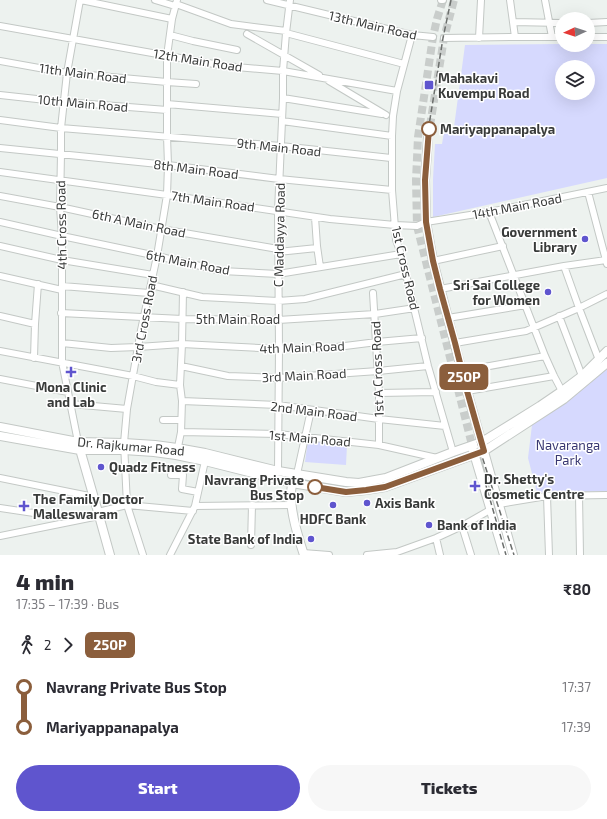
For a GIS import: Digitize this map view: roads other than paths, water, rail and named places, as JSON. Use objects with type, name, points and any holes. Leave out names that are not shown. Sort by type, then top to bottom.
[{"type":"main road","points":[[428,138],[425,180],[426,222],[433,261],[467,391],[513,555]]},
{"type":"main road","name":"Dr. Rajkumar Road","points":[[205,457],[292,484],[346,492],[385,487],[484,451],[564,394],[603,361],[607,351]]},
{"type":"main road","name":"Dr. Rajkumar Road","points":[[0,436],[79,446],[124,447],[154,452],[177,452],[278,471],[358,483],[386,478],[482,442],[540,406],[564,394],[582,376],[603,361]]},
{"type":"main road","name":"Dr. Rajkumar Road","points":[[0,427],[79,446]]},
{"type":"main road","points":[[79,446],[110,555]]},
{"type":"main road","points":[[472,446],[504,555]]},
{"type":"main road","points":[[297,474],[292,484],[291,505],[303,554]]},
{"type":"street","points":[[80,0],[172,19]]},
{"type":"street","name":"4th Cross Road","points":[[79,446],[62,362],[62,236],[60,181],[61,128],[67,73],[80,0]]},
{"type":"street","points":[[155,0],[176,3],[234,24],[286,32],[404,64]]},
{"type":"street","name":"13th Main Road","points":[[267,0],[290,3],[412,35],[433,37]]},
{"type":"street","points":[[479,38],[481,0]]},
{"type":"street","points":[[510,0],[515,37]]},
{"type":"street","points":[[444,38],[552,37],[545,0]]},
{"type":"street","name":"3rd Cross Road","points":[[143,555],[127,505],[124,447],[127,409],[157,256],[167,194],[167,56],[172,19],[176,3]]},
{"type":"street","name":"C Maddayya Road","points":[[278,471],[278,211],[283,71],[290,3]]},
{"type":"street","points":[[513,22],[555,23]]},
{"type":"street","points":[[595,23],[607,22]]},
{"type":"street","name":"12th Main Road","points":[[0,26],[225,66],[283,71],[397,91]]},
{"type":"street","points":[[247,34],[386,115]]},
{"type":"street","points":[[170,35],[237,50]]},
{"type":"street","name":"1st Cross Road","points":[[412,35],[397,91],[393,116],[391,158],[396,240],[415,308],[428,366],[453,452]]},
{"type":"street","points":[[595,37],[607,37]]},
{"type":"street","name":"11th Main Road","points":[[0,61],[67,73],[196,84]]},
{"type":"street","name":"10th Main Road","points":[[0,95],[64,102],[282,114]]},
{"type":"street","points":[[283,98],[393,116]]},
{"type":"street","points":[[0,120],[61,128]]},
{"type":"street","points":[[282,121],[392,136]]},
{"type":"street","name":"9th Main Road","points":[[61,128],[281,146],[391,158]]},
{"type":"street","name":"8th Main Road","points":[[0,148],[168,164],[279,179],[392,190]]},
{"type":"street","name":"7th Main Road","points":[[0,172],[167,194],[330,219],[417,226],[426,222]]},
{"type":"street","name":"14th Main Road","points":[[426,222],[489,212],[607,188]]},
{"type":"street","points":[[440,289],[564,266],[606,262],[588,192]]},
{"type":"street","name":"6th A Main Road","points":[[0,196],[278,251],[317,248]]},
{"type":"street","points":[[489,212],[545,356],[564,394]]},
{"type":"street","points":[[315,217],[320,267]]},
{"type":"street","name":"6th Main Road","points":[[0,222],[222,271],[278,274],[401,254]]},
{"type":"street","points":[[0,246],[62,260],[153,276]]},
{"type":"street","points":[[433,261],[503,246]]},
{"type":"street","points":[[564,266],[579,308],[603,361]]},
{"type":"street","points":[[151,285],[202,297],[278,301],[305,299],[406,274]]},
{"type":"street","points":[[0,276],[62,288],[149,293]]},
{"type":"street","points":[[34,358],[38,284]]},
{"type":"street","points":[[177,452],[181,432],[182,401],[180,385],[183,292]]},
{"type":"street","name":"1st A Cross Road","points":[[373,293],[377,342],[380,445]]},
{"type":"street","points":[[455,343],[526,331],[607,294]]},
{"type":"street","points":[[448,318],[526,305]]},
{"type":"street","name":"5th Main Road","points":[[61,313],[182,319],[278,320],[375,314],[415,308]]},
{"type":"street","points":[[0,316],[35,324]]},
{"type":"street","points":[[559,316],[582,376]]},
{"type":"street","name":"4th Main Road","points":[[62,343],[111,348],[182,344],[279,349],[329,348],[422,338]]},
{"type":"street","points":[[0,351],[133,376],[156,382],[180,385]]},
{"type":"street","points":[[462,371],[545,356]]},
{"type":"street","name":"3rd Main Road","points":[[181,366],[228,376],[278,378],[428,366]]},
{"type":"street","points":[[467,391],[554,376]]},
{"type":"street","points":[[0,379],[68,392]]},
{"type":"street","points":[[379,393],[436,392]]},
{"type":"street","name":"2nd Main Road","points":[[182,401],[278,405],[445,426]]},
{"type":"street","points":[[71,404],[127,409]]},
{"type":"street","points":[[297,474],[311,410]]},
{"type":"street","points":[[163,420],[181,420]]},
{"type":"street","name":"1st Main Road","points":[[181,432],[278,434],[380,445],[437,458]]},
{"type":"street","points":[[170,555],[194,508],[205,457]]},
{"type":"street","points":[[171,475],[183,475],[182,490],[198,492]]},
{"type":"street","points":[[0,478],[94,497]]},
{"type":"street","points":[[579,495],[580,555]]},
{"type":"street","points":[[499,504],[547,496],[607,495]]},
{"type":"street","points":[[547,496],[549,555]]},
{"type":"street","points":[[0,536],[79,520],[127,505],[194,508],[252,505],[291,505]]},
{"type":"street","points":[[251,545],[252,505]]},
{"type":"street","points":[[0,508],[79,520]]},
{"type":"street","points":[[367,555],[398,554],[462,526],[490,510]]},
{"type":"street","points":[[462,526],[471,555]]},
{"type":"street","points":[[436,538],[440,555]]},
{"type":"street","points":[[303,554],[329,555]]},
{"type":"tunnel","points":[[443,0],[433,37],[418,137],[416,180],[417,226],[472,445]]},
{"type":"tunnel","points":[[428,138],[444,38],[454,0]]},
{"type":"railway","points":[[451,0],[443,38],[426,144],[423,180],[424,225],[478,444],[514,555]]},
{"type":"railway","points":[[485,482],[506,555]]},
{"type":"place","name":"Mahakavi Kuvempu Road","points":[[429,85]]},
{"type":"place","name":"Mariyappanapalya","points":[[429,129]]},
{"type":"place","name":"Government Library","points":[[585,239]]},
{"type":"place","name":"Sri Sai College for Women","points":[[548,292]]},
{"type":"place","name":"Mona Clinic and Lab","points":[[71,372]]},
{"type":"place","name":"Quadz Fitness","points":[[101,467]]},
{"type":"place","name":"Dr. Shetty's Cosmetic Centre","points":[[475,486]]},
{"type":"place","name":"Navrang Private Bus Stop","points":[[315,487]]},
{"type":"place","name":"Axis Bank","points":[[367,503]]},
{"type":"place","name":"HDFC Bank","points":[[333,505]]},
{"type":"place","name":"The Family Doctor Malleswaram","points":[[24,506]]},
{"type":"place","name":"Bank of India","points":[[429,525]]},
{"type":"place","name":"State Bank of India","points":[[311,539]]},
{"type":"park label","name":"Navaranga Park","points":[[568,452]]}]
